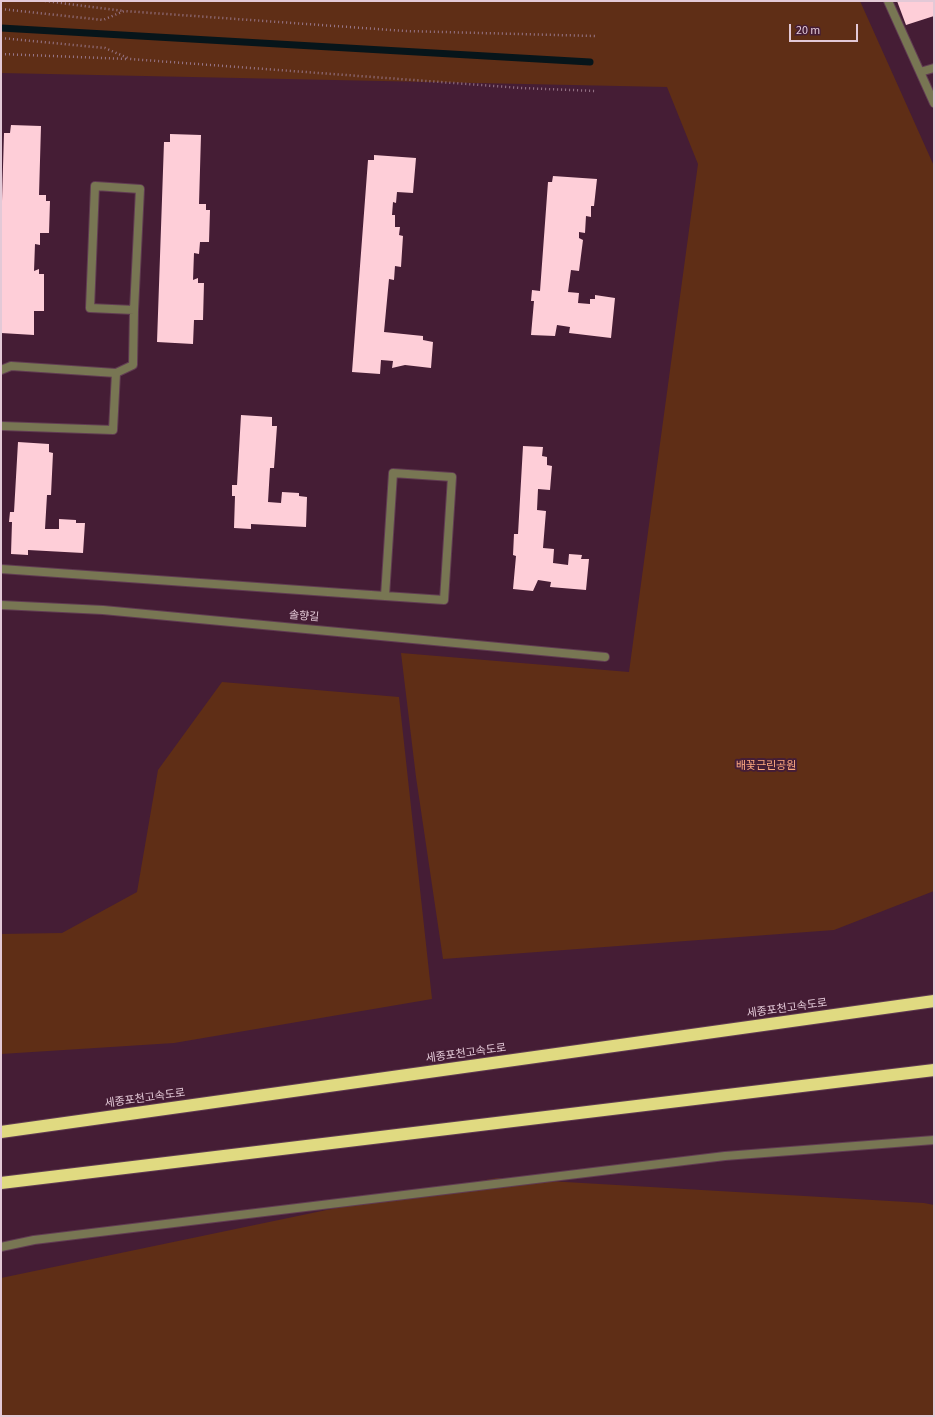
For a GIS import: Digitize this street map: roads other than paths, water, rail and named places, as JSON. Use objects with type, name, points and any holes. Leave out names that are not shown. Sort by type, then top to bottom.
[{"type":"highway","name":"세종포천고속도로","points":[[1,1132],[934,1001]]},
{"type":"highway","points":[[1,1183],[903,1075],[934,1070]]},
{"type":"highway","points":[[903,1075],[934,1077]]},
{"type":"street","points":[[888,1],[934,103]]},
{"type":"street","points":[[920,72],[934,68]]},
{"type":"street","points":[[1,370],[11,366],[116,374],[133,365],[140,188],[95,186],[90,308],[134,310]]},
{"type":"street","points":[[1,426],[113,430],[116,374]]},
{"type":"street","points":[[1,569],[385,596],[444,600],[452,477],[393,473],[385,596]]},
{"type":"street","name":"솔향길","points":[[1,605],[103,610],[605,657]]},
{"type":"street","points":[[1,1247],[34,1240],[725,1156],[934,1140]]},
{"type":"waterway","points":[[1,28],[590,62]]},
{"type":"park label","name":"배꽃근린공원","points":[[766,767]]}]
